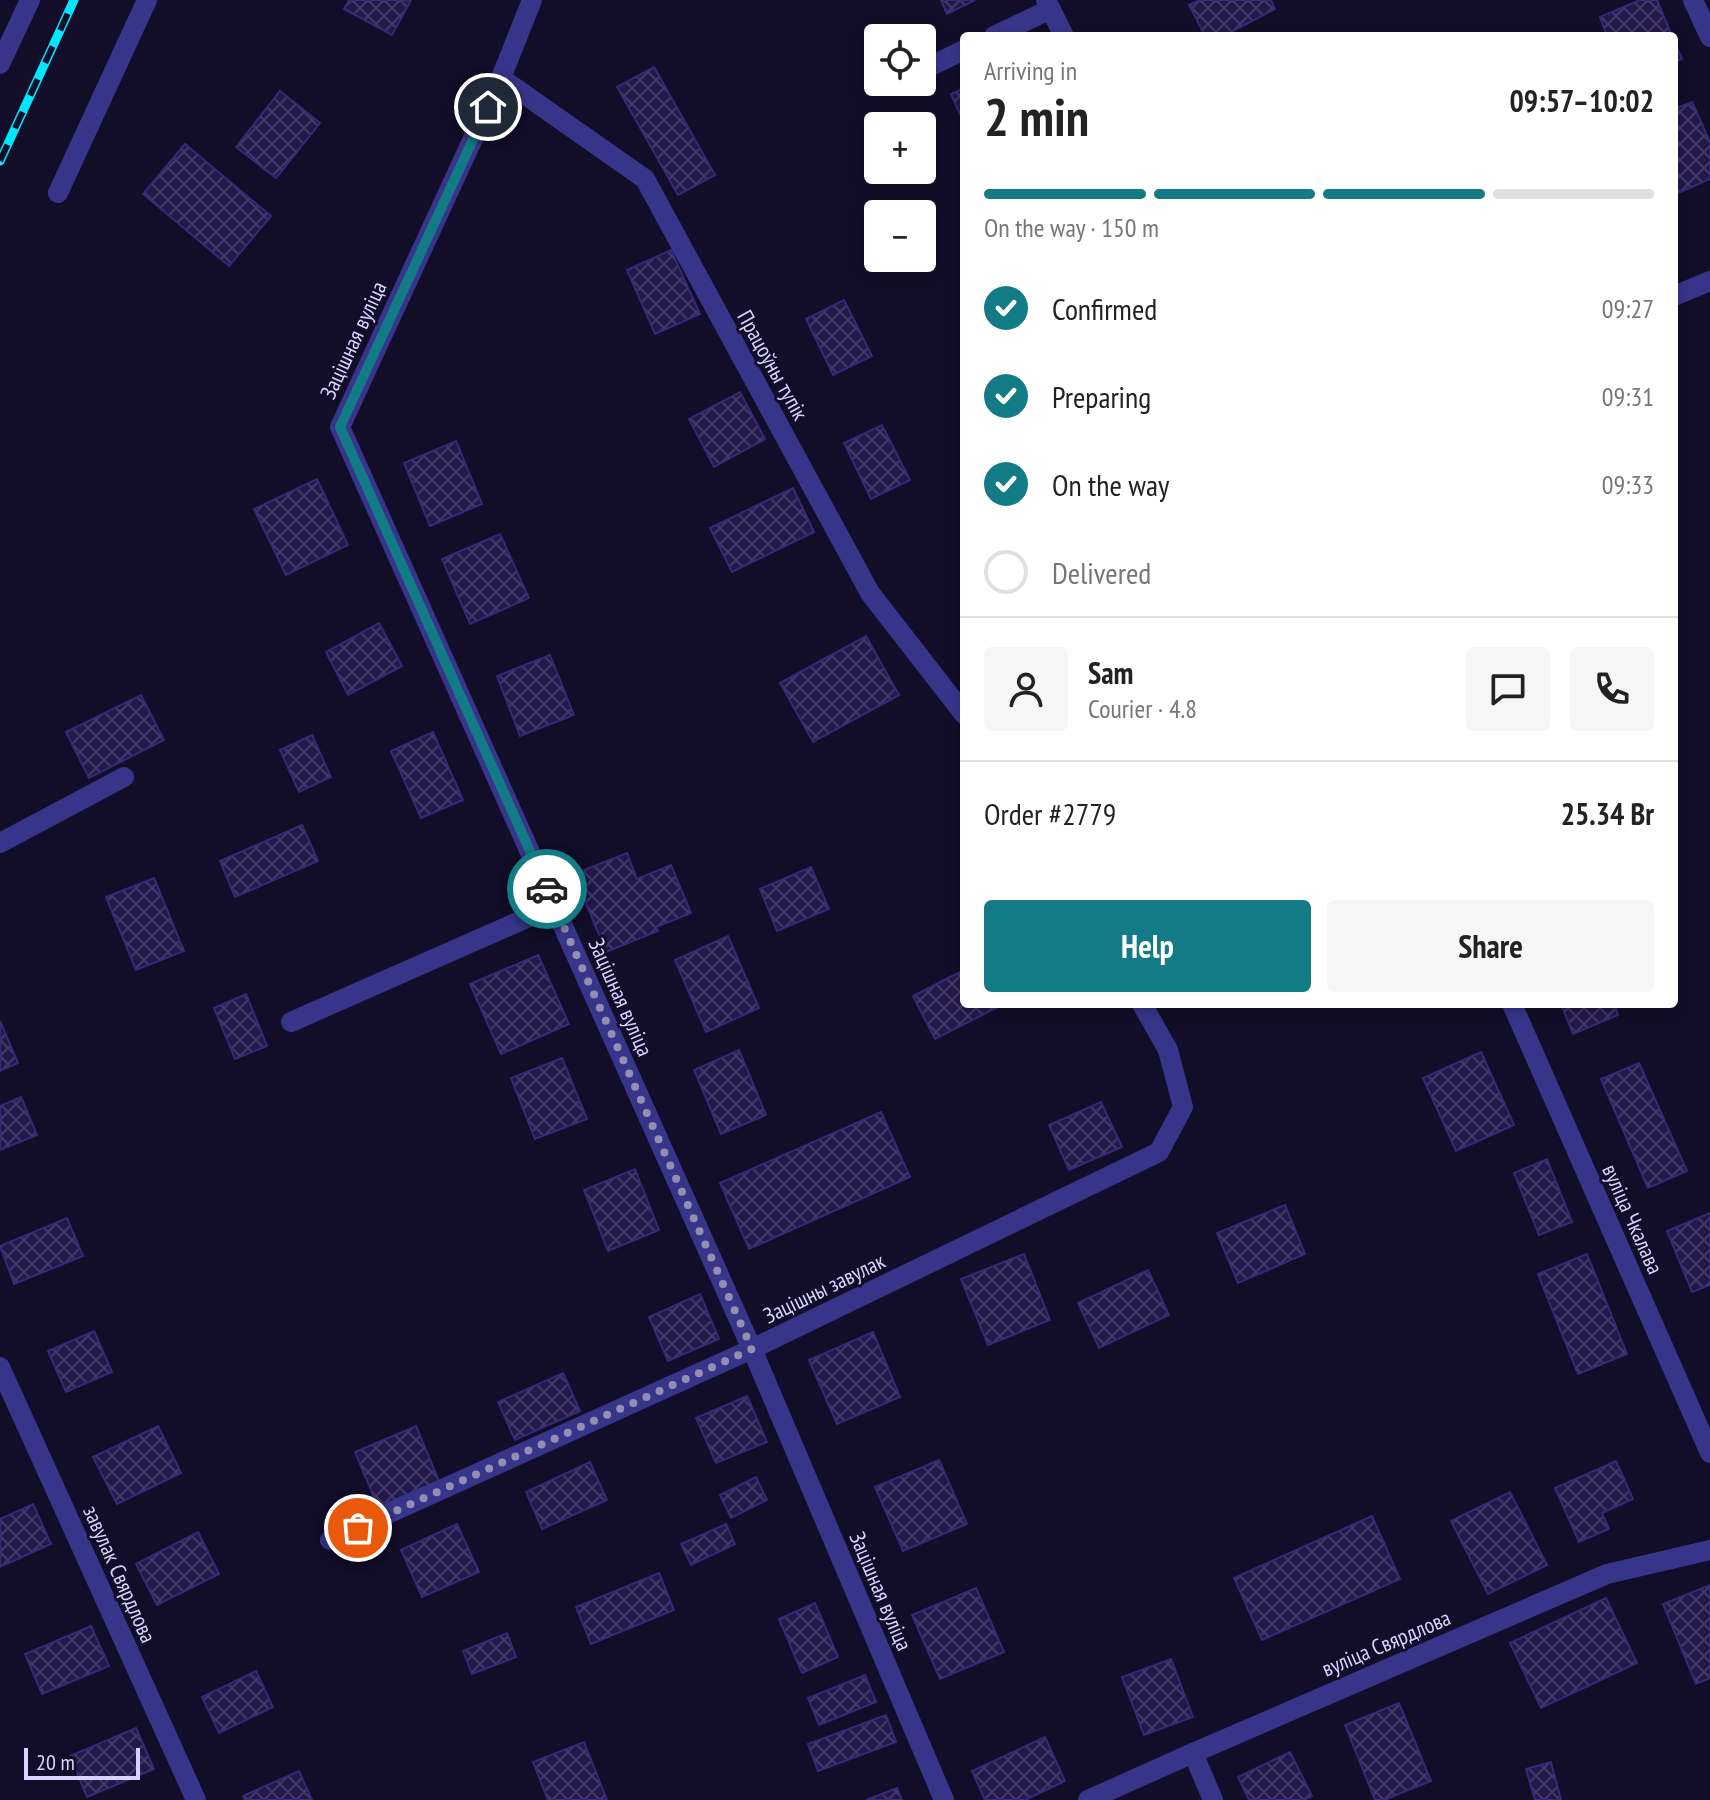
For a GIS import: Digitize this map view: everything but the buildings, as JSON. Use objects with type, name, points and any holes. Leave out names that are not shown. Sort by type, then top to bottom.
[{"type":"street","points":[[0,64],[30,0]]},
{"type":"street","points":[[58,193],[147,0]]},
{"type":"street","name":"Зацішная вуліца","points":[[532,0],[501,78],[340,427],[752,1349],[944,1800]]},
{"type":"street","points":[[1693,0],[1710,37]]},
{"type":"street","points":[[1001,32],[1049,5],[1062,32]]},
{"type":"street","points":[[936,63],[960,52]]},
{"type":"street","name":"Працоўны тупік","points":[[501,78],[645,179],[870,593],[960,709]]},
{"type":"street","points":[[1678,294],[1710,281]]},
{"type":"street","points":[[0,843],[124,777]]},
{"type":"street","points":[[291,1022],[554,906]]},
{"type":"street","name":"Зацішны завулак","points":[[330,1540],[752,1349],[1159,1152],[1183,1107],[1168,1050],[1144,1008]]},
{"type":"street","name":"вуліца Чкалава","points":[[1514,1008],[1710,1453]]},
{"type":"street","name":"завулак Свярдлова","points":[[0,1367],[196,1800]]},
{"type":"street","name":"вуліца Свярдлова","points":[[1088,1800],[1607,1574],[1710,1550]]},
{"type":"street","points":[[1193,1753],[1213,1800]]},
{"type":"railway","points":[[0,161],[74,0]]},
{"type":"way so far","points":[[358,1528],[752,1349],[547,889]]},
{"type":"route","points":[[488,107],[340,427],[547,889]]}]
